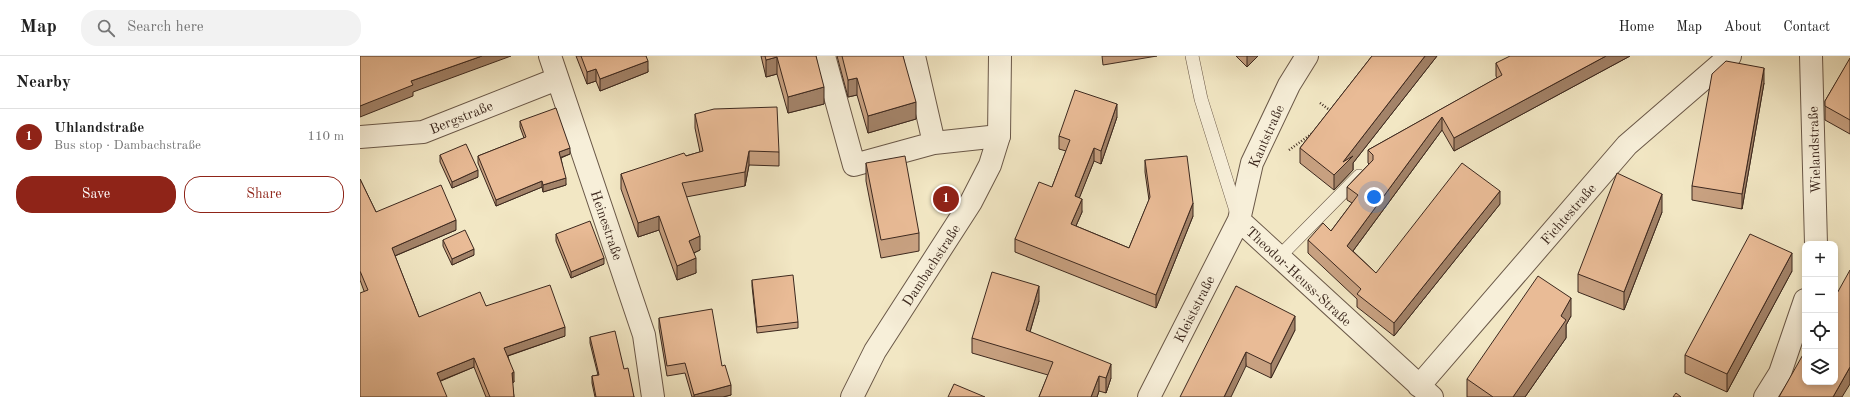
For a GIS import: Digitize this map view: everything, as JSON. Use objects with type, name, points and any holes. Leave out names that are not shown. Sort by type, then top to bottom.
[{"type":"street","name":"Heinestraße","points":[[550,56],[644,335],[653,397]]},
{"type":"street","points":[[824,56],[854,165],[934,143],[999,136]]},
{"type":"street","points":[[914,56],[934,143]]},
{"type":"street","name":"Dambachstraße","points":[[852,397],[875,351],[971,202],[990,165],[999,136],[1000,56]]},
{"type":"street","name":"Kantstraße","points":[[1239,220],[1252,163],[1289,85],[1307,56]]},
{"type":"street","name":"Fichtestraße","points":[[1425,391],[1627,145],[1730,56]]},
{"type":"street","name":"Wielandstraße","points":[[1811,56],[1816,241]]},
{"type":"street","name":"Bergstraße","points":[[360,137],[423,132],[558,79]]},
{"type":"street","name":"Theodor-Heuss-Straße","points":[[1239,220],[1425,391]]},
{"type":"street","name":"Kleiststraße","points":[[1149,397],[1239,220]]},
{"type":"street","points":[[1765,397],[1780,373],[1802,309]]},
{"type":"lane","name":"Theodor-Heuss-Straße","points":[[1192,56],[1201,99],[1239,220]]},
{"type":"lane","points":[[1279,257],[1365,170]]},
{"type":"path","points":[[1320,103],[1336,116]]},
{"type":"path","points":[[1289,150],[1319,128]]},
{"type":"building","points":[[360,56],[482,56],[411,81],[413,85],[360,106]]},
{"type":"building","points":[[581,56],[646,56],[648,61],[600,79],[596,69],[587,72]]},
{"type":"building","points":[[765,56],[816,56],[824,87],[788,97],[777,57],[766,60]]},
{"type":"building","points":[[842,56],[903,56],[916,102],[868,116],[857,78],[848,80]]},
{"type":"building","points":[[1372,56],[1425,56],[1343,162],[1353,156],[1334,175],[1300,148]]},
{"type":"building","points":[[1510,56],[1606,56],[1454,138],[1442,117],[1347,246],[1376,273],[1462,163],[1500,191],[1394,323],[1357,294],[1361,289],[1308,240],[1323,223],[1331,231],[1358,195],[1347,187],[1373,160],[1373,155],[1368,150],[1502,75],[1496,63]]},
{"type":"building","points":[[1850,58],[1850,120],[1825,106],[1825,101]]},
{"type":"building","points":[[1726,61],[1764,68],[1742,194],[1692,186],[1712,74]]},
{"type":"building","points":[[1075,90],[1117,104],[1101,151],[1094,148],[1075,196],[1082,199],[1071,224],[1129,248],[1150,197],[1145,160],[1187,156],[1193,203],[1156,295],[1015,239],[1039,182],[1052,187],[1070,140],[1059,136]]},
{"type":"building","points":[[777,107],[779,152],[749,151],[745,172],[682,183],[700,236],[689,241],[696,258],[677,266],[659,216],[638,223],[621,174],[684,153],[686,156],[703,151],[695,114],[714,109]]},
{"type":"building","points":[[556,108],[570,148],[559,152],[566,178],[543,185],[542,181],[496,200],[478,156],[526,137],[520,121]]},
{"type":"building","points":[[466,144],[478,170],[452,182],[440,155]]},
{"type":"building","points":[[905,156],[919,233],[881,240],[866,163]]},
{"type":"building","points":[[1617,173],[1662,194],[1624,292],[1578,274]]},
{"type":"building","points":[[360,179],[376,212],[441,185],[456,220],[392,248],[419,317],[480,292],[486,306],[550,285],[565,327],[504,348],[514,372],[512,373],[514,397],[490,397],[474,358],[437,373],[447,397],[360,397],[360,293],[368,290],[360,271]]},
{"type":"building","points":[[590,221],[604,258],[571,272],[556,234]]},
{"type":"building","points":[[465,230],[474,249],[452,259],[443,240]]},
{"type":"building","points":[[1750,234],[1792,253],[1727,374],[1685,355]]},
{"type":"building","points":[[1850,270],[1850,367],[1833,397],[1779,397],[1802,356],[1802,385],[1838,385],[1838,292]]},
{"type":"building","points":[[992,272],[1039,286],[1026,330],[1111,364],[1106,378],[1099,376],[1091,397],[1039,397],[1053,362],[972,338]]},
{"type":"building","points":[[793,275],[798,322],[757,327],[752,280]]},
{"type":"building","points":[[1538,276],[1571,298],[1561,316],[1566,320],[1513,397],[1493,397],[1467,379]]},
{"type":"building","points":[[1236,286],[1295,316],[1271,364],[1246,352],[1224,397],[1180,397]]},
{"type":"building","points":[[712,309],[722,366],[725,365],[731,385],[694,395],[685,363],[667,366],[659,318]]},
{"type":"building","points":[[615,331],[624,369],[628,368],[634,397],[596,397],[592,376],[599,375],[590,337]]},
{"type":"building","points":[[954,384],[985,397],[948,397]]},
{"type":"building","points":[[1676,393],[1681,397],[1673,397]]},
{"type":"place","name":"Uhlandstraße","points":[[946,199]]}]
